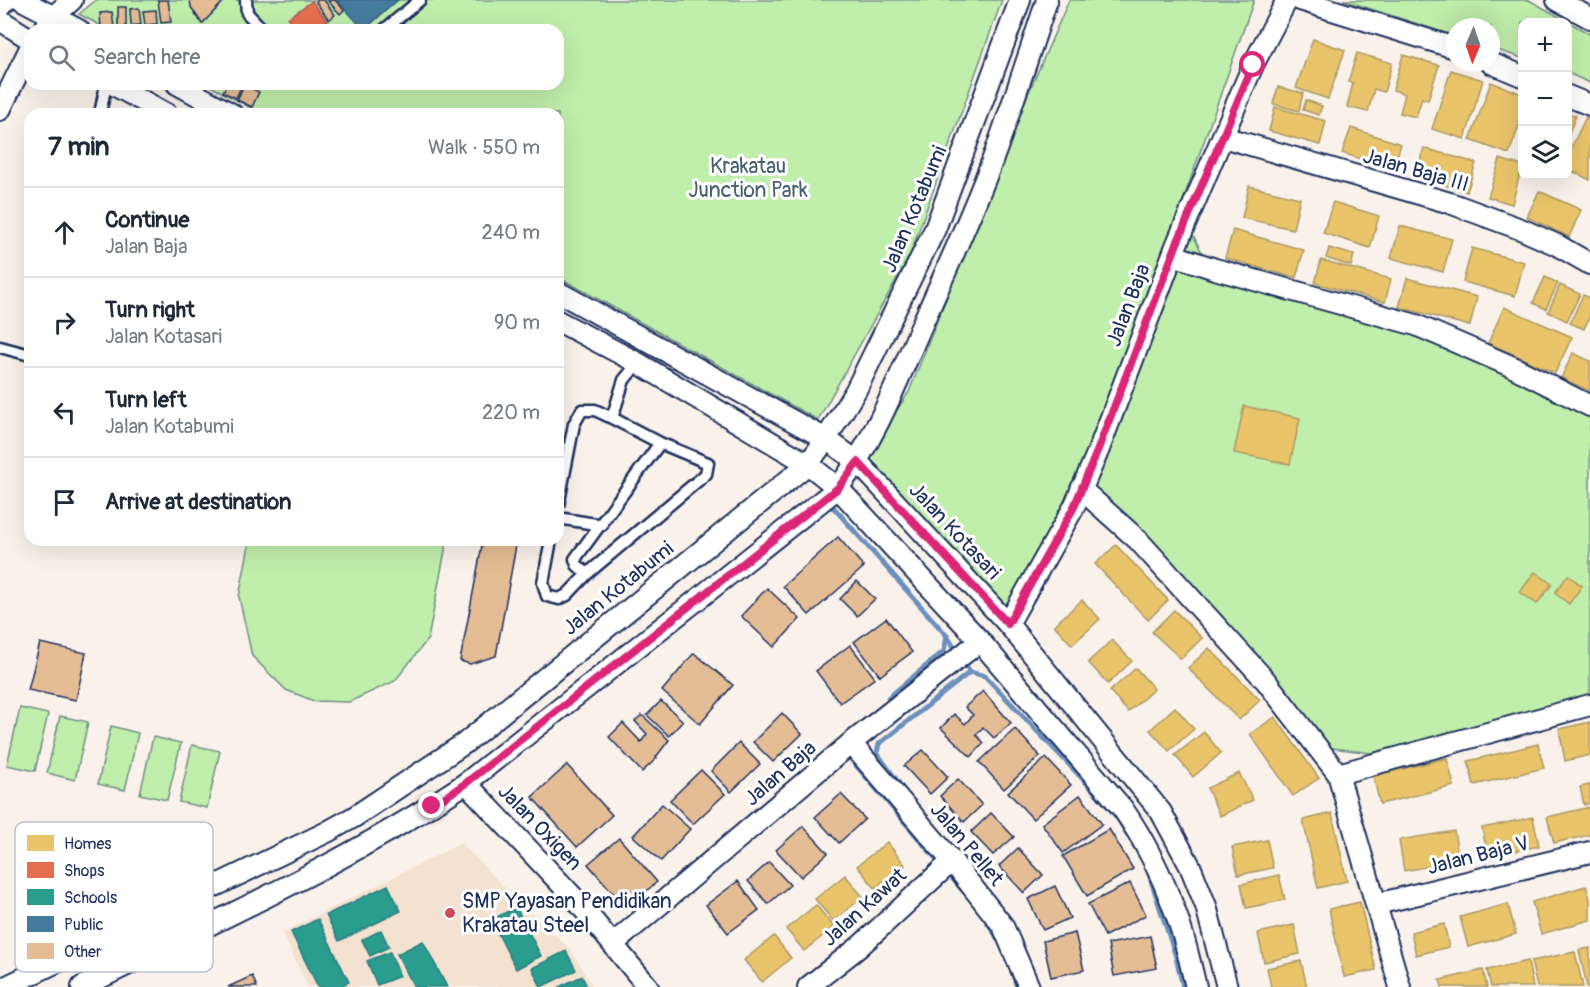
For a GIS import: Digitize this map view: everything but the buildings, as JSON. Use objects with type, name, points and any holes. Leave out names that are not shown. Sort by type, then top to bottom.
[{"type":"street","points":[[0,7],[6,0]]},
{"type":"street","points":[[22,0],[48,23],[72,0]]},
{"type":"street","name":"Jalan Kotabumi","points":[[213,887],[354,817],[465,743],[808,464],[856,390],[935,229],[1020,0]]},
{"type":"street","points":[[213,922],[342,857],[432,806],[466,783],[838,488],[858,462],[902,371],[967,223],[991,162],[1047,0]]},
{"type":"street","name":"Jalan Baja","points":[[1008,624],[1082,489],[1173,255],[1253,65],[1287,0]]},
{"type":"street","points":[[1300,0],[1446,45]]},
{"type":"street","points":[[1557,0],[1590,18]]},
{"type":"street","points":[[0,20],[24,35]]},
{"type":"street","points":[[0,110],[24,60]]},
{"type":"street","points":[[1500,67],[1518,74]]},
{"type":"street","points":[[123,90],[154,108]]},
{"type":"street","points":[[188,90],[221,108]]},
{"type":"street","points":[[1572,98],[1590,105]]},
{"type":"street","name":"Jalan Baja III","points":[[1223,137],[1450,203],[1523,230],[1557,245],[1590,264]]},
{"type":"street","points":[[1173,255],[1215,269],[1416,325],[1513,367],[1590,406]]},
{"type":"street","name":"Jalan Kotasari","points":[[564,295],[826,439],[858,462],[1008,624],[1161,812],[1190,866],[1206,906],[1227,987]]},
{"type":"street","points":[[564,324],[638,363],[808,464],[838,488],[978,643],[1123,809],[1136,827],[1177,915],[1197,987]]},
{"type":"street","points":[[1082,489],[1138,540],[1266,681],[1338,774],[1400,987]]},
{"type":"street","name":"Jalan Baja","points":[[613,944],[851,743],[978,643]]},
{"type":"street","points":[[1338,774],[1590,705]]},
{"type":"street","name":"Jalan Pellet","points":[[851,743],[946,866],[1004,926],[1029,987]]},
{"type":"street","name":"Jalan Oxigen","points":[[466,783],[578,901],[648,987]]},
{"type":"street","points":[[1136,827],[1161,812]]},
{"type":"street","points":[[327,832],[342,857]]},
{"type":"street","name":"Jalan Baja V","points":[[1377,904],[1590,852]]},
{"type":"street","name":"Jalan Kawat","points":[[808,987],[859,947],[946,866]]},
{"type":"street","name":"Jalan Kotabumi","points":[[5,987],[36,972]]},
{"type":"street","points":[[82,987],[112,972]]},
{"type":"lane","points":[[246,0],[247,13],[257,24]]},
{"type":"lane","points":[[391,24],[420,0]]},
{"type":"lane","points":[[101,108],[105,90]]},
{"type":"lane","points":[[0,347],[24,353]]},
{"type":"lane","points":[[612,418],[624,380],[638,363]]},
{"type":"lane","points":[[550,546],[543,583],[547,596],[559,599],[567,595],[587,574],[706,474],[708,463],[660,443],[595,410],[582,410],[574,424],[564,476]]},
{"type":"lane","points":[[587,574],[577,565],[575,559],[660,443]]},
{"type":"lane","points":[[564,519],[602,525]]},
{"type":"shaded area","name":"SMP Yayasan Pendidikan Krakatau Steel","points":[[461,843],[572,951],[593,987],[587,987],[581,976],[559,987],[543,987],[576,970],[566,951],[532,968],[541,987],[447,987],[423,941],[397,954],[414,987],[339,987],[348,982],[318,919],[291,932],[318,987],[308,987],[282,933]],"holes":[[[388,885],[401,911],[339,941],[326,915]],[[516,907],[541,956],[516,969],[491,919]],[[381,931],[389,947],[371,956],[363,939]],[[390,952],[400,976],[377,985],[367,962]]]},
{"type":"green space","name":"Krakatau Junction Park","points":[[96,0],[1002,0],[910,255],[818,420],[564,280],[564,108],[251,108],[218,90],[564,90],[564,24],[98,24],[79,14]]},
{"type":"green space","points":[[1069,0],[1254,0],[1180,209],[1210,269],[1355,312],[1545,389],[1590,412],[1590,700],[1371,753],[1325,747],[1090,491],[1001,614],[859,467],[909,392],[1015,124]]},
{"type":"green space","points":[[1343,0],[1529,0],[1561,18],[1518,18],[1518,57],[1500,51],[1500,18],[1446,18],[1446,33]]},
{"type":"green space","points":[[1572,24],[1590,34],[1590,83],[1572,75]]},
{"type":"green space","points":[[249,546],[446,546],[428,639],[395,681],[349,702],[314,701],[286,690],[252,656],[239,597]]},
{"type":"green space","points":[[20,708],[48,714],[35,771],[7,765]]},
{"type":"green space","points":[[60,716],[88,722],[75,780],[47,773]]},
{"type":"green space","points":[[111,726],[138,733],[125,790],[98,784]]},
{"type":"green space","points":[[153,737],[181,743],[167,800],[140,794]]},
{"type":"green space","points":[[192,745],[220,751],[207,808],[179,802]]},
{"type":"waterway","points":[[825,506],[834,508],[947,636],[944,651],[888,698]]},
{"type":"waterway","points":[[947,636],[957,652]]},
{"type":"waterway","points":[[962,660],[970,672],[985,676],[1096,793],[1116,816],[1141,857]]},
{"type":"waterway","points":[[903,789],[877,753],[879,744],[970,672]]},
{"type":"waterway","points":[[848,756],[939,862],[937,865]]},
{"type":"waterway","points":[[1147,868],[1176,957],[1183,987]]},
{"type":"waterway","points":[[947,872],[962,890]]},
{"type":"waterway","points":[[985,918],[1002,946]]},
{"type":"waterway","points":[[1009,963],[1017,987]]},
{"type":"place","name":"SMP Yayasan Pendidikan Krakatau Steel","points":[[450,913]]},
{"type":"route","points":[[432,806],[466,783],[838,488],[858,462],[1008,624],[1074,507],[1176,246],[1253,65]]}]
